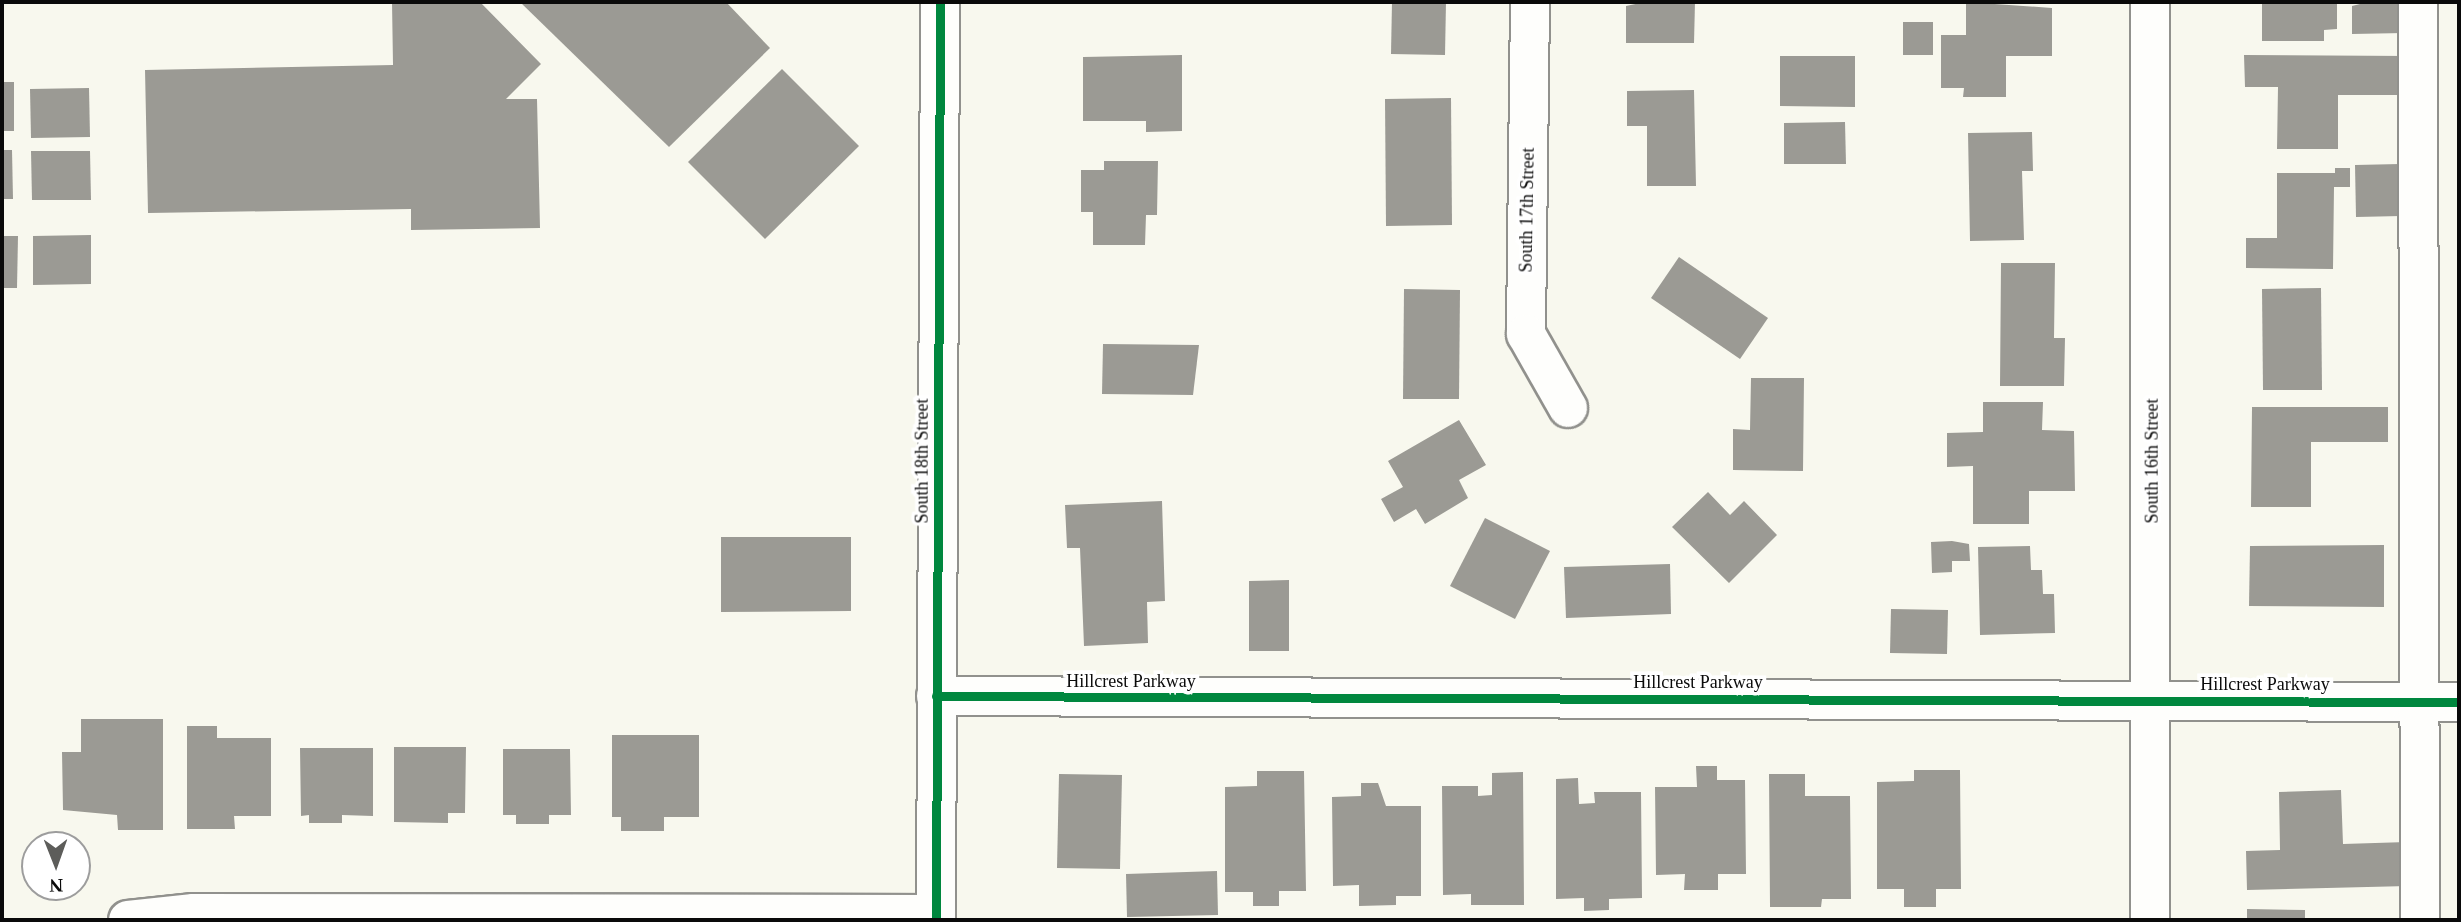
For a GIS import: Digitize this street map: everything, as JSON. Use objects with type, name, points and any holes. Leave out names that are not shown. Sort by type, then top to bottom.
[{"type":"street","name":"South 18th Street","points":[[936,917],[940,2]]},
{"type":"street","name":"South 17th Street","points":[[1530,2],[1526,334],[1568,408]]},
{"type":"street","name":"South 16th Street","points":[[2150,2],[2153,700],[2150,920]]},
{"type":"street","points":[[2418,2],[2420,920]]},
{"type":"street","name":"Hillcrest Parkway","points":[[936,696],[2459,702]]},
{"type":"street","points":[[128,920],[194,913],[936,917]]},
{"type":"building","points":[[392,2],[480,2],[541,64],[506,99],[537,99],[540,228],[411,230],[411,209],[148,213],[145,70],[393,65]]},
{"type":"building","points":[[520,2],[726,2],[770,48],[669,147]]},
{"type":"building","points":[[1392,2],[1446,2],[1445,55],[1391,54]]},
{"type":"building","points":[[1645,2],[1695,2],[1694,43],[1626,43],[1626,6]]},
{"type":"building","points":[[1966,2],[2052,8],[2052,56],[2006,56],[2006,97],[1963,97],[1964,88],[1941,88],[1941,35],[1966,35]]},
{"type":"building","points":[[2262,2],[2337,2],[2337,29],[2324,30],[2324,41],[2262,41]]},
{"type":"building","points":[[2368,2],[2403,2],[2404,33],[2352,34],[2352,6]]},
{"type":"building","points":[[1903,22],[1933,22],[1933,55],[1903,55]]},
{"type":"building","points":[[1182,55],[1182,131],[1146,132],[1146,121],[1083,121],[1083,57]]},
{"type":"building","points":[[2244,55],[2408,56],[2408,95],[2338,95],[2338,149],[2277,149],[2278,87],[2245,87]]},
{"type":"building","points":[[1780,56],[1855,56],[1855,107],[1780,106]]},
{"type":"building","points":[[782,69],[859,146],[765,239],[688,162]]},
{"type":"building","points":[[2,82],[14,82],[14,131],[2,131]]},
{"type":"building","points":[[89,88],[90,137],[31,138],[30,89]]},
{"type":"building","points":[[1694,90],[1696,186],[1647,186],[1647,126],[1627,126],[1627,91]]},
{"type":"building","points":[[1451,98],[1452,225],[1386,226],[1385,99]]},
{"type":"building","points":[[1845,122],[1846,164],[1784,164],[1784,123]]},
{"type":"building","points":[[2032,132],[2033,171],[2022,171],[2024,240],[1970,241],[1968,133]]},
{"type":"building","points":[[2,150],[12,150],[13,199],[2,199]]},
{"type":"building","points":[[31,151],[90,151],[91,200],[32,200]]},
{"type":"building","points":[[1104,161],[1158,161],[1157,215],[1146,215],[1145,245],[1093,245],[1093,212],[1081,212],[1081,170],[1104,170]]},
{"type":"building","points":[[2400,164],[2401,216],[2356,217],[2355,165]]},
{"type":"building","points":[[2335,168],[2350,168],[2350,187],[2334,187],[2333,269],[2246,268],[2246,238],[2277,238],[2277,173],[2335,173]]},
{"type":"building","points":[[91,235],[91,284],[33,285],[33,236]]},
{"type":"building","points":[[2,236],[18,236],[17,288],[2,288]]},
{"type":"building","points":[[1679,257],[1768,318],[1740,359],[1651,298]]},
{"type":"building","points":[[2001,263],[2055,263],[2054,338],[2065,338],[2064,386],[2000,386]]},
{"type":"building","points":[[2321,288],[2322,390],[2263,390],[2262,289]]},
{"type":"building","points":[[1404,289],[1460,290],[1459,399],[1403,399]]},
{"type":"building","points":[[1103,344],[1199,345],[1193,395],[1102,394]]},
{"type":"building","points":[[1751,378],[1804,378],[1803,471],[1733,470],[1733,429],[1750,430]]},
{"type":"building","points":[[1983,402],[2043,402],[2042,430],[2074,431],[2075,491],[2029,491],[2029,524],[1973,524],[1973,466],[1947,467],[1947,433],[1983,432]]},
{"type":"building","points":[[2252,407],[2388,407],[2388,442],[2311,442],[2311,507],[2251,507]]},
{"type":"building","points":[[1459,420],[1486,465],[1459,480],[1468,498],[1425,524],[1416,509],[1394,522],[1381,499],[1403,487],[1388,461]]},
{"type":"building","points":[[1708,492],[1730,515],[1744,501],[1777,535],[1729,583],[1672,527]]},
{"type":"building","points":[[1162,501],[1165,601],[1147,602],[1148,643],[1084,646],[1080,548],[1067,548],[1065,505]]},
{"type":"building","points":[[1485,518],[1550,551],[1515,619],[1450,586]]},
{"type":"building","points":[[721,537],[851,537],[851,611],[721,612]]},
{"type":"building","points":[[1952,541],[1969,544],[1970,561],[1952,561],[1952,572],[1932,573],[1931,542]]},
{"type":"building","points":[[2384,545],[2384,607],[2249,606],[2250,546]]},
{"type":"building","points":[[2030,546],[2031,570],[2042,570],[2043,594],[2054,594],[2055,633],[1980,635],[1978,547]]},
{"type":"building","points":[[1670,564],[1671,614],[1566,618],[1564,567]]},
{"type":"building","points":[[1289,580],[1289,651],[1249,651],[1249,581]]},
{"type":"building","points":[[1891,609],[1948,610],[1947,654],[1890,653]]},
{"type":"building","points":[[81,719],[163,719],[163,830],[118,830],[117,815],[63,810],[62,752],[81,752]]},
{"type":"building","points":[[187,726],[217,726],[217,738],[271,738],[271,816],[234,816],[235,829],[187,829]]},
{"type":"building","points":[[612,735],[699,735],[699,817],[664,817],[664,831],[621,831],[621,817],[612,817]]},
{"type":"building","points":[[394,747],[466,747],[465,813],[448,813],[448,823],[394,822]]},
{"type":"building","points":[[300,748],[373,748],[373,816],[342,815],[342,823],[309,823],[309,815],[301,816]]},
{"type":"building","points":[[503,749],[570,749],[571,815],[549,815],[549,824],[516,824],[516,815],[503,815]]},
{"type":"building","points":[[1696,766],[1717,766],[1717,780],[1745,780],[1746,874],[1718,874],[1718,890],[1684,890],[1685,874],[1656,875],[1655,787],[1697,787]]},
{"type":"building","points":[[1914,770],[1960,770],[1961,889],[1936,889],[1936,907],[1904,907],[1904,889],[1877,889],[1877,782],[1914,781]]},
{"type":"building","points":[[1257,771],[1304,771],[1306,891],[1279,891],[1279,906],[1253,906],[1253,892],[1225,892],[1225,787],[1257,786]]},
{"type":"building","points":[[1523,772],[1524,905],[1471,905],[1471,894],[1443,895],[1442,786],[1478,786],[1478,796],[1492,795],[1492,773]]},
{"type":"building","points":[[1059,774],[1122,775],[1120,869],[1057,868]]},
{"type":"building","points":[[1769,774],[1805,774],[1805,796],[1850,796],[1851,899],[1822,899],[1821,907],[1770,907]]},
{"type":"building","points":[[1578,778],[1579,804],[1595,803],[1594,792],[1641,792],[1642,898],[1609,899],[1609,910],[1584,911],[1584,898],[1556,899],[1556,779]]},
{"type":"building","points":[[1361,783],[1378,783],[1386,806],[1421,806],[1421,896],[1396,896],[1396,905],[1359,906],[1359,885],[1333,886],[1332,797],[1361,796]]},
{"type":"building","points":[[2341,790],[2343,844],[2407,842],[2408,886],[2247,890],[2246,851],[2280,850],[2279,792]]},
{"type":"building","points":[[1217,871],[1218,915],[1127,917],[1126,874]]},
{"type":"building","points":[[2247,909],[2305,910],[2305,920],[2247,920]]},
{"type":"cycle path","points":[[936,920],[940,2]]},
{"type":"cycle path","points":[[936,696],[2459,702]]}]
